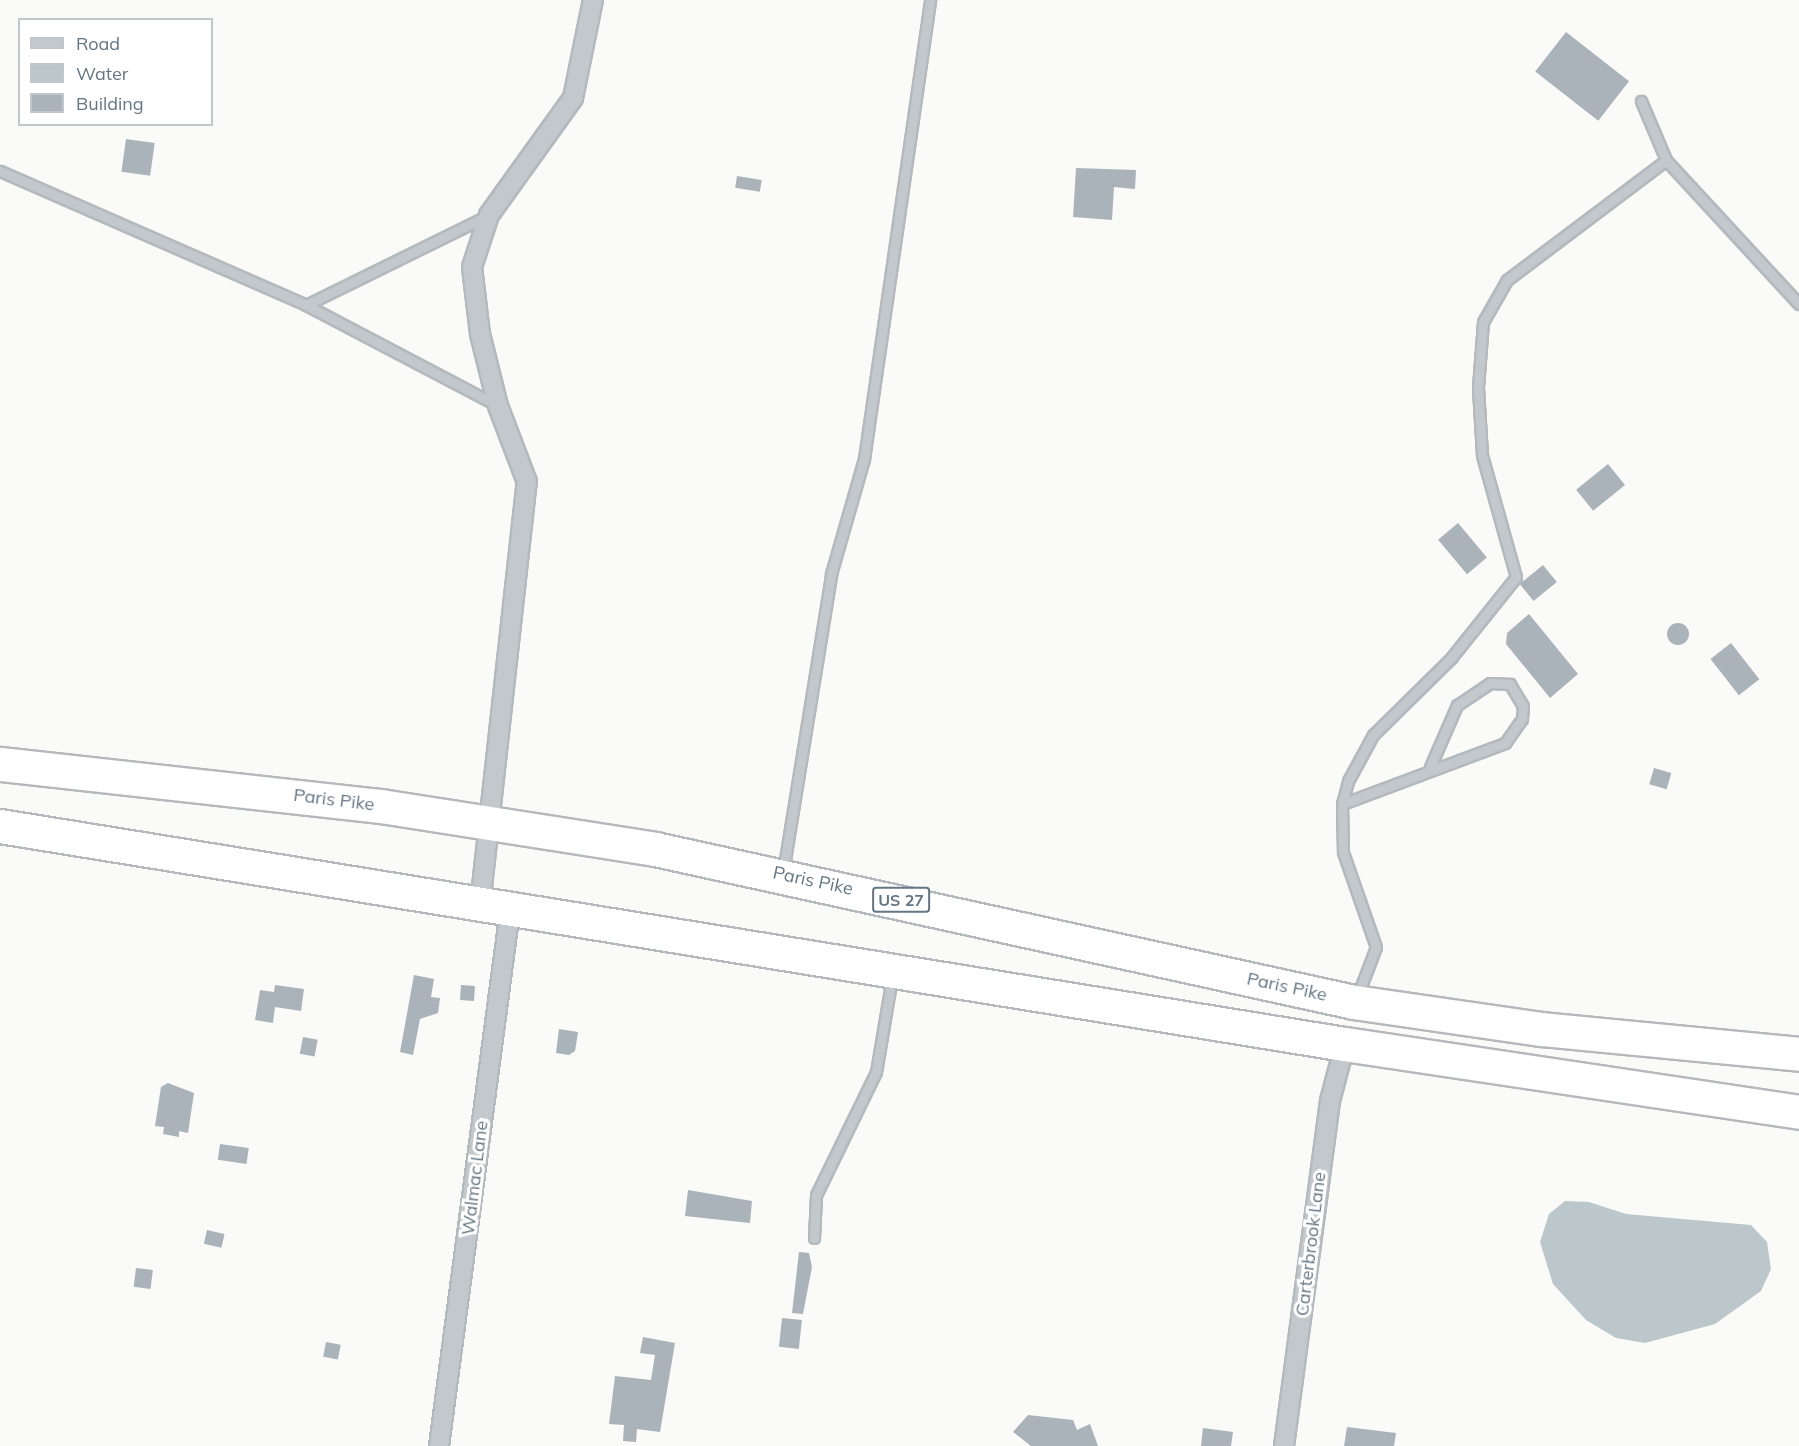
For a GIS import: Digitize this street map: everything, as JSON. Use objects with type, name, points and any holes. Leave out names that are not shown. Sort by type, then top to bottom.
[{"type":"highway","name":"Paris Pike","points":[[0,764],[489,823],[783,875],[1354,1002],[1541,1029],[1799,1054]]},
{"type":"highway","points":[[0,826],[1345,1044],[1799,1112]]},
{"type":"highway","points":[[1345,1044],[1354,1002]]},
{"type":"street","name":"Walmac Lane","points":[[440,1446],[495,908],[489,823],[527,482],[498,406],[480,334],[472,267],[489,215],[573,98],[593,0]]},
{"type":"street","name":"Carterbrook Lane","points":[[1284,1446],[1330,1101],[1345,1044]]},
{"type":"lane","points":[[783,875],[831,574],[864,459],[930,0]]},
{"type":"lane","points":[[1641,101],[1666,160],[1799,304]]},
{"type":"lane","points":[[1354,1002],[1376,947],[1343,852],[1342,804],[1373,735],[1451,658],[1516,577],[1482,455],[1480,335],[1491,303],[1507,280],[1666,160]]},
{"type":"lane","points":[[0,171],[306,305],[498,406]]},
{"type":"lane","points":[[306,305],[489,215]]},
{"type":"lane","points":[[1342,804],[1430,767],[1505,743],[1522,719],[1523,706],[1510,684],[1490,683],[1457,705],[1430,767]]},
{"type":"lane","points":[[814,1238],[816,1195],[876,1072],[893,972]]},
{"type":"water","points":[[1565,1201],[1589,1202],[1626,1214],[1751,1225],[1767,1242],[1771,1269],[1761,1291],[1715,1324],[1645,1343],[1616,1338],[1586,1320],[1553,1284],[1540,1242],[1549,1214]]},
{"type":"building","points":[[1566,32],[1629,81],[1598,121],[1535,71]]},
{"type":"building","points":[[126,139],[155,143],[150,176],[121,172]]},
{"type":"building","points":[[1076,168],[1136,170],[1135,189],[1114,187],[1112,220],[1073,217]]},
{"type":"building","points":[[737,176],[762,180],[760,192],[735,188]]},
{"type":"building","points":[[1608,464],[1625,485],[1593,511],[1576,490]]},
{"type":"building","points":[[1458,523],[1487,557],[1467,574],[1438,540]]},
{"type":"building","points":[[1543,565],[1557,582],[1534,601],[1520,584]]},
{"type":"building","points":[[1529,614],[1578,674],[1550,698],[1506,644],[1507,633]]},
{"type":"building","points":[[1674,623],[1682,623],[1689,630],[1689,638],[1682,645],[1674,645],[1667,638],[1667,630]]},
{"type":"building","points":[[1731,643],[1759,679],[1739,695],[1711,659]]},
{"type":"building","points":[[1654,768],[1671,773],[1667,789],[1649,784]]},
{"type":"building","points":[[414,975],[434,979],[431,997],[440,998],[438,1013],[420,1019],[413,1055],[400,1052]]},
{"type":"building","points":[[275,985],[304,989],[301,1011],[275,1007],[273,1023],[255,1020],[260,990],[274,992]]},
{"type":"building","points":[[461,985],[475,986],[474,1001],[460,1000]]},
{"type":"building","points":[[559,1029],[578,1032],[575,1051],[569,1055],[556,1053]]},
{"type":"building","points":[[303,1037],[318,1040],[314,1057],[300,1054]]},
{"type":"building","points":[[168,1083],[194,1093],[188,1133],[179,1131],[179,1137],[163,1134],[164,1127],[155,1126],[161,1087]]},
{"type":"building","points":[[220,1144],[249,1148],[246,1164],[218,1160]]},
{"type":"building","points":[[688,1190],[752,1201],[750,1223],[685,1216]]},
{"type":"building","points":[[207,1230],[225,1234],[221,1248],[204,1244]]},
{"type":"building","points":[[799,1252],[809,1253],[812,1267],[803,1314],[792,1313]]},
{"type":"building","points":[[136,1268],[153,1270],[151,1289],[134,1287]]},
{"type":"building","points":[[782,1318],[802,1320],[799,1349],[779,1347]]},
{"type":"building","points":[[643,1337],[675,1343],[660,1432],[637,1429],[636,1442],[623,1441],[624,1425],[609,1424],[615,1376],[651,1380],[655,1355],[640,1353]]},
{"type":"building","points":[[326,1342],[341,1345],[338,1360],[323,1357]]},
{"type":"building","points":[[1028,1415],[1073,1420],[1077,1430],[1090,1424],[1098,1446],[1031,1446],[1013,1432]]},
{"type":"building","points":[[1347,1427],[1396,1433],[1394,1446],[1344,1446]]},
{"type":"building","points":[[1203,1428],[1233,1432],[1231,1446],[1201,1446]]}]
